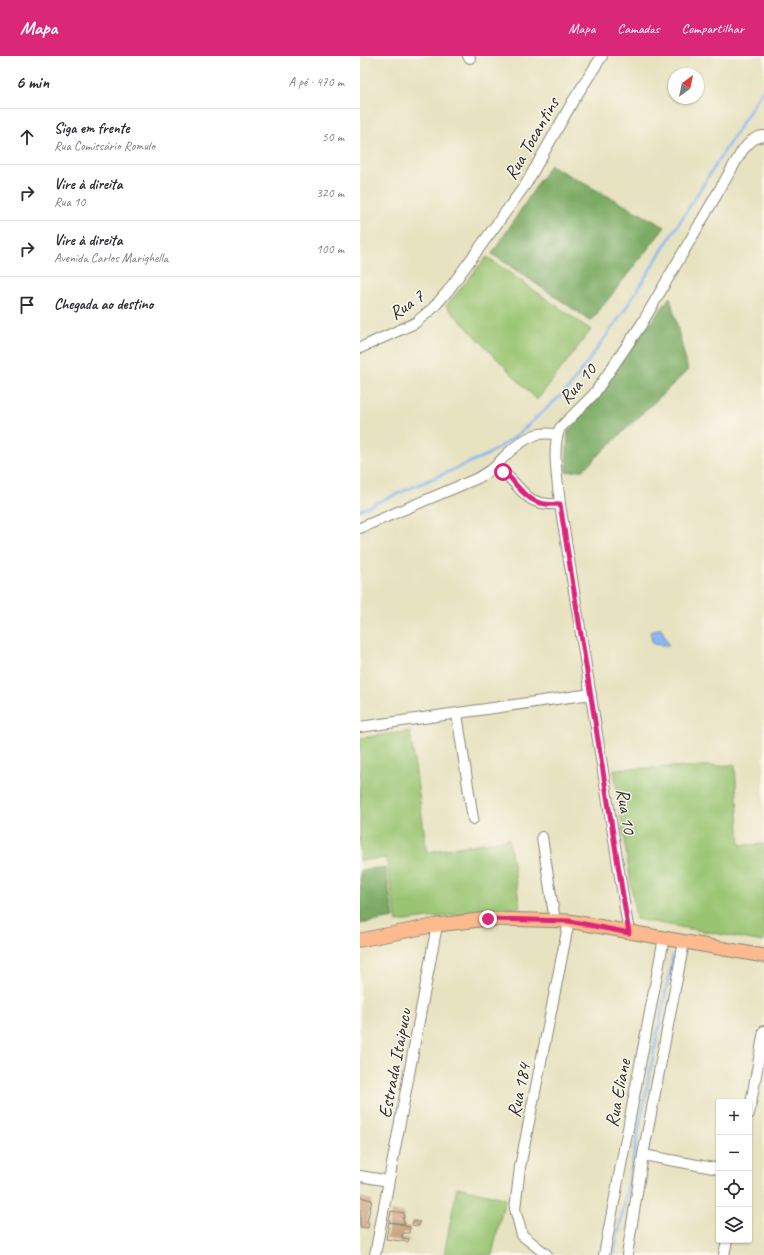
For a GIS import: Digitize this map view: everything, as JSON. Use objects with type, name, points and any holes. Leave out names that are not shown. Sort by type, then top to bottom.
[{"type":"main road","points":[[360,940],[437,925],[488,919],[569,921],[629,933],[764,956]]},
{"type":"street","name":"Rua Tocantins","points":[[447,292],[526,184],[573,101],[602,56]]},
{"type":"street","name":"Rua 10","points":[[629,933],[560,504],[555,446],[557,434],[564,423],[594,394],[641,325],[742,151],[750,141],[756,137],[764,136]]},
{"type":"street","name":"Rua 7","points":[[360,348],[415,323],[434,308],[447,292]]},
{"type":"street","points":[[360,528],[478,478],[494,468],[504,456],[514,448],[536,435],[557,434]]},
{"type":"street","points":[[494,468],[508,475],[524,494],[533,501],[547,505],[560,504]]},
{"type":"street","points":[[360,727],[591,694]]},
{"type":"street","points":[[457,714],[473,819]]},
{"type":"street","points":[[542,836],[556,921]]},
{"type":"street","name":"Rua 184","points":[[547,1255],[522,1235],[515,1209],[520,1167],[569,921]]},
{"type":"street","name":"Estrada Itaipucu","points":[[375,1255],[437,925]]},
{"type":"street","name":"Rua Eliane","points":[[604,1255],[664,938]]},
{"type":"street","name":"Rua Eliane","points":[[627,1255],[643,1155],[684,942]]},
{"type":"street","points":[[752,1099],[764,1031]]},
{"type":"street","points":[[643,1155],[716,1168]]},
{"type":"street","points":[[360,1176],[389,1181]]},
{"type":"street","points":[[724,1255],[726,1243]]},
{"type":"green space","points":[[550,165],[665,227],[591,321],[492,254]]},
{"type":"green space","points":[[487,257],[591,330],[537,400],[446,306]]},
{"type":"green space","points":[[670,297],[688,370],[583,470],[566,472],[568,432]]},
{"type":"green space","points":[[410,731],[427,852],[509,839],[520,907],[397,922],[386,858],[360,861],[360,738]]},
{"type":"green space","points":[[735,765],[740,845],[764,844],[764,942],[636,919],[614,769]]},
{"type":"green space","points":[[385,867],[394,918],[360,924],[360,870]]},
{"type":"green space","points":[[457,1187],[505,1198],[492,1255],[444,1255]]},
{"type":"water","points":[[661,628],[669,646],[653,644],[650,632]]},
{"type":"building","points":[[360,1197],[372,1200],[367,1222],[369,1223],[368,1228],[360,1227]]},
{"type":"building","points":[[391,1211],[404,1213],[404,1218],[402,1218],[405,1224],[389,1222]]},
{"type":"building","points":[[413,1221],[420,1222],[419,1226],[412,1225]]},
{"type":"building","points":[[389,1222],[410,1227],[409,1233],[403,1233],[402,1238],[409,1239],[408,1242],[386,1239]]},
{"type":"waterway","points":[[360,510],[487,455],[515,437],[568,389],[622,314],[764,88]]},
{"type":"waterway","points":[[614,1255],[673,955]]},
{"type":"route","points":[[488,919],[569,921],[629,933],[560,504],[547,505],[533,501],[516,486],[508,475],[503,472]]}]
